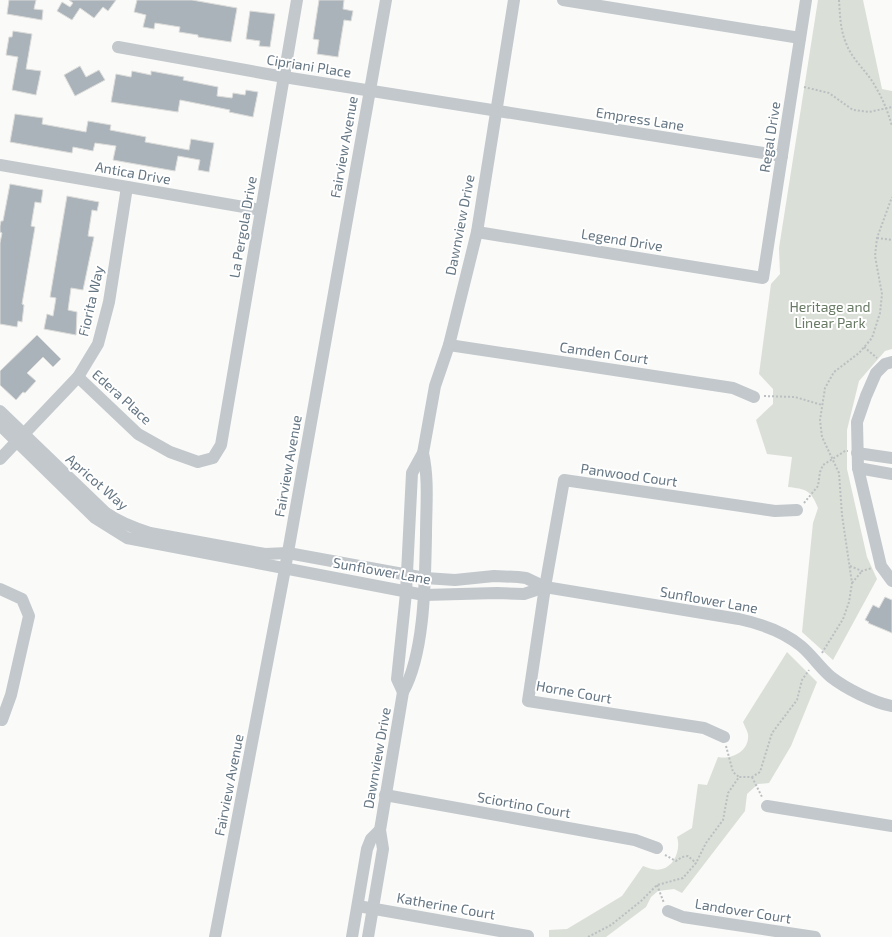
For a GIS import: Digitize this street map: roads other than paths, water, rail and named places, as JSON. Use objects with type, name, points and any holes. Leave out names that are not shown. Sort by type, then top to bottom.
[{"type":"street","name":"La Pergola Drive","points":[[213,458],[220,444],[297,0]]},
{"type":"street","name":"Fairview Avenue","points":[[215,937],[288,553],[386,0]]},
{"type":"street","name":"Dawnview Drive","points":[[403,692],[397,679],[406,593],[412,472],[423,453],[436,386],[449,345],[477,232],[514,0]]},
{"type":"street","points":[[563,0],[800,38]]},
{"type":"street","name":"Regal Drive","points":[[763,278],[806,0]]},
{"type":"street","name":"Cipriani Place","points":[[118,47],[284,77],[495,112]]},
{"type":"street","name":"Empress Lane","points":[[495,112],[782,156]]},
{"type":"street","name":"Antica Drive","points":[[0,165],[261,210]]},
{"type":"street","name":"Fiorita Way","points":[[0,459],[9,434],[78,377],[98,344],[107,309],[127,187]]},
{"type":"street","name":"Legend Drive","points":[[477,232],[763,278]]},
{"type":"street","name":"Camden Court","points":[[449,345],[733,388],[754,397]]},
{"type":"street","points":[[888,363],[876,373],[857,422],[857,453],[858,468],[881,566],[892,582]]},
{"type":"street","name":"Edera Place","points":[[78,377],[138,434],[170,452],[198,462],[213,458]]},
{"type":"street","name":"Apricot Way","points":[[0,411],[9,434],[95,518],[127,538],[285,568]]},
{"type":"street","name":"Apricot Way","points":[[9,434],[106,514],[120,523],[150,533],[265,554],[288,553]]},
{"type":"street","name":"Dawnview Drive","points":[[368,937],[383,849],[380,830],[385,795],[403,692],[411,678],[424,595],[427,473],[423,453]]},
{"type":"street","points":[[857,453],[892,458]]},
{"type":"street","points":[[858,468],[892,474]]},
{"type":"street","name":"Panwood Court","points":[[545,587],[564,480],[775,511],[797,510]]},
{"type":"street","name":"Sunflower Lane","points":[[288,553],[425,578],[455,580],[494,576],[526,578],[545,587],[739,619],[763,625],[784,635],[801,646],[830,676],[847,688],[892,706]]},
{"type":"street","name":"Sunflower Lane","points":[[285,568],[406,593],[424,595],[497,593],[524,594],[545,587]]},
{"type":"street","name":"Horne Court","points":[[545,587],[528,701],[704,728],[724,737]]},
{"type":"street","points":[[0,589],[22,599],[29,616],[11,695],[2,720]]},
{"type":"street","name":"Sciortino Court","points":[[385,795],[635,840],[657,848]]},
{"type":"street","points":[[767,806],[892,826]]},
{"type":"street","name":"Dawnview Drive","points":[[352,937],[367,849],[371,839],[380,830]]},
{"type":"street","name":"Katherine Court","points":[[358,906],[528,936]]},
{"type":"street","name":"Landover Court","points":[[668,911],[683,916],[815,937]]},
{"type":"park label","name":"Heritage and Linear Park","points":[[830,316]]}]
